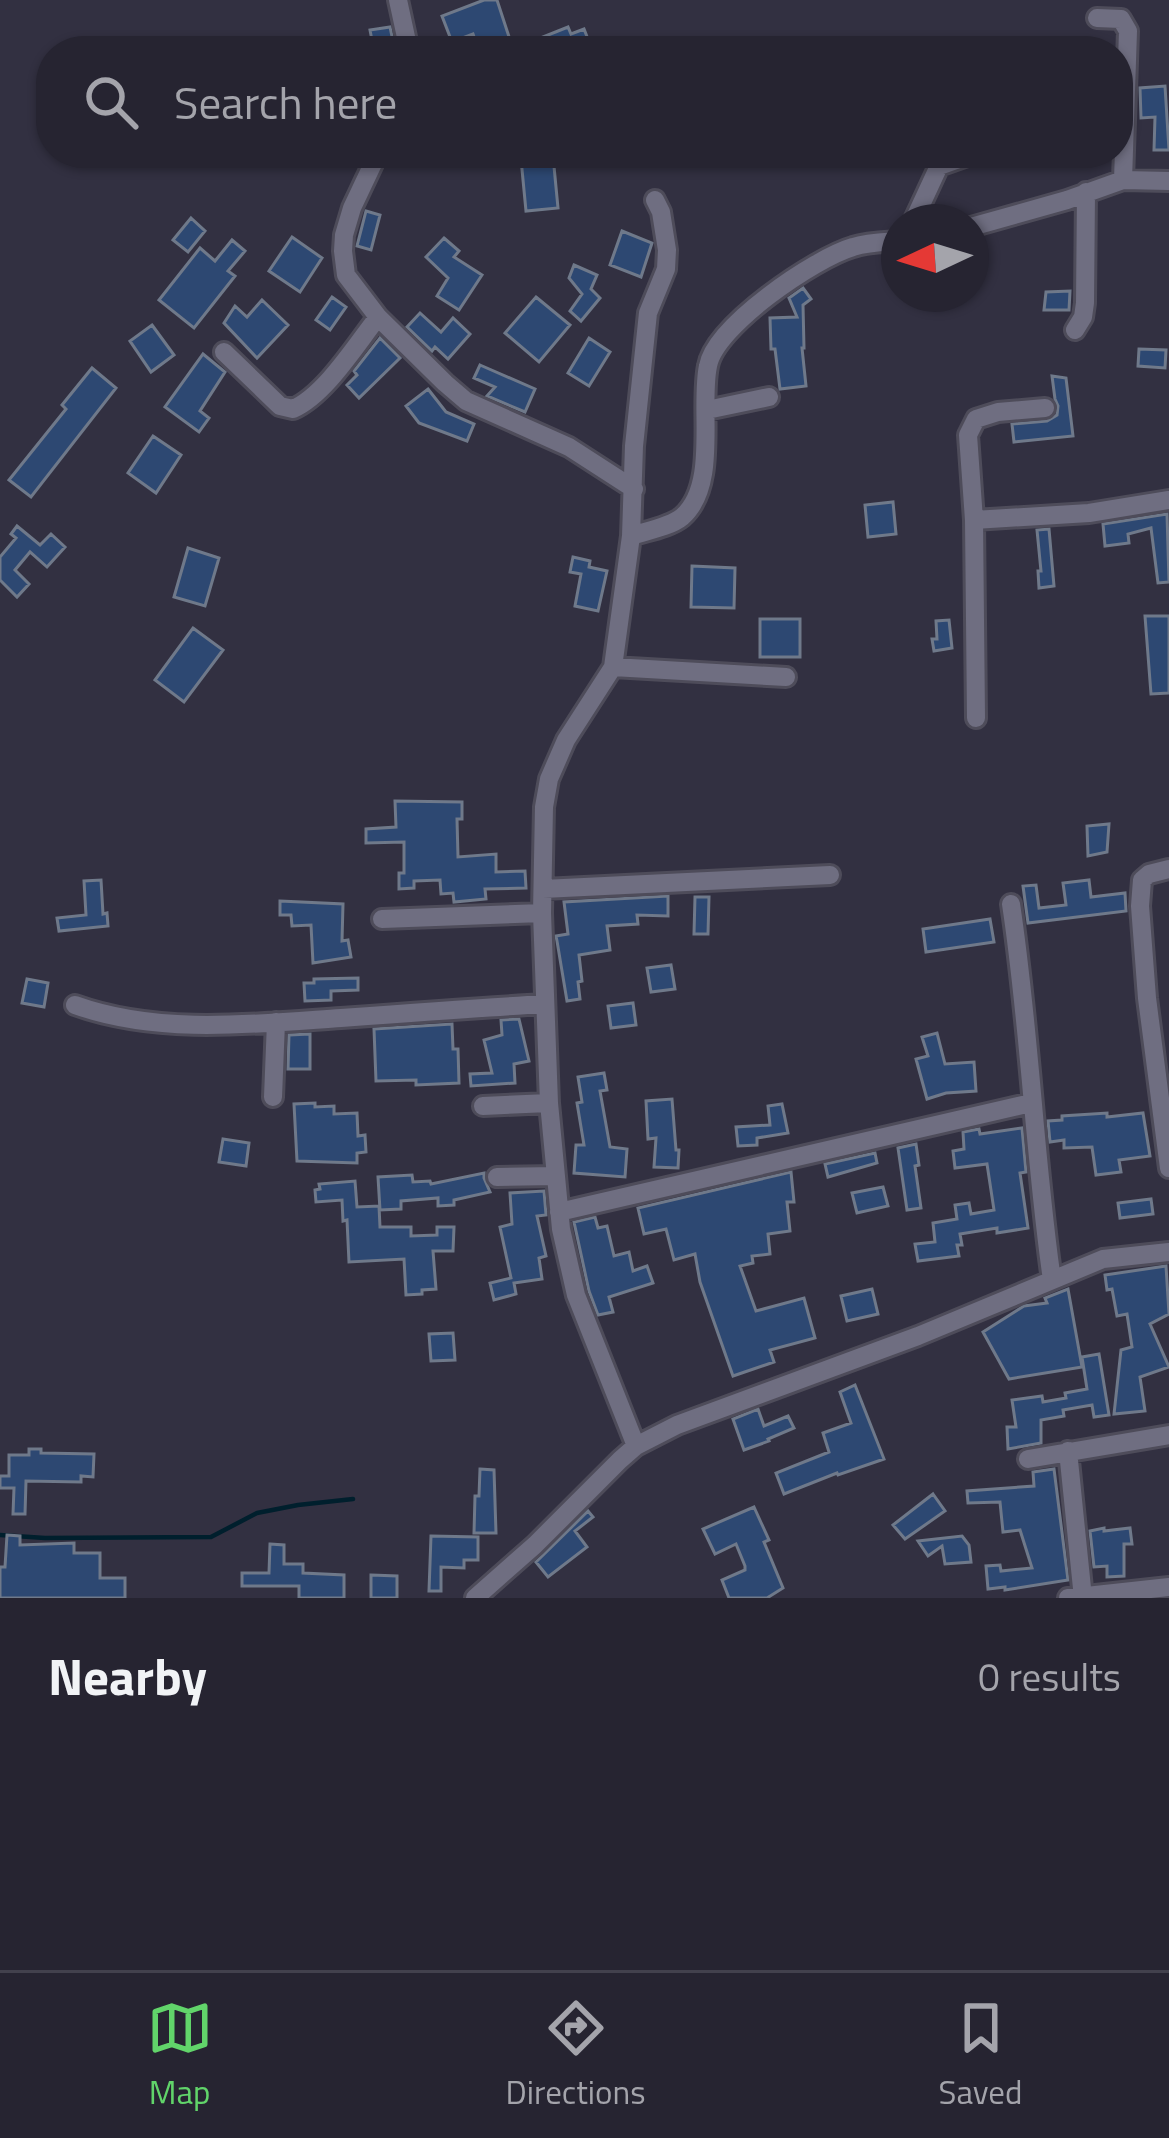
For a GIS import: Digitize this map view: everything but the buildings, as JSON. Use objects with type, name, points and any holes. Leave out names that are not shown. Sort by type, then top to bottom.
[{"type":"street","points":[[398,0],[406,36]]},
{"type":"street","points":[[1097,18],[1121,19],[1128,36]]},
{"type":"street","points":[[371,168],[352,208],[343,251],[346,275],[378,317],[466,400],[569,447],[634,489]]},
{"type":"street","points":[[920,204],[935,168]]},
{"type":"street","points":[[1123,168],[1123,180]]},
{"type":"street","points":[[989,222],[1123,180],[1169,181]]},
{"type":"street","points":[[1075,330],[1085,303],[1086,192]]},
{"type":"street","points":[[636,1447],[569,1273],[549,1103],[542,913],[549,779],[566,740],[613,667],[631,536],[634,446],[648,313],[666,269],[668,250],[655,200]]},
{"type":"street","points":[[631,536],[685,515],[698,490],[708,362],[720,339],[756,306],[814,265],[854,246],[881,243]]},
{"type":"street","points":[[224,352],[280,406],[293,409],[338,368],[378,317]]},
{"type":"street","points":[[707,410],[769,397]]},
{"type":"street","points":[[976,718],[968,435],[976,418],[1045,408]]},
{"type":"street","points":[[974,520],[1089,513],[1169,500]]},
{"type":"street","points":[[613,667],[786,677]]},
{"type":"street","points":[[1169,869],[1149,874],[1142,880],[1140,893],[1147,998],[1169,1168]]},
{"type":"street","points":[[543,890],[830,875]]},
{"type":"street","points":[[1011,904],[1052,1280]]},
{"type":"street","points":[[382,919],[542,913]]},
{"type":"street","points":[[1147,998],[1169,995]]},
{"type":"street","points":[[75,1005],[111,1017],[174,1023],[276,1022],[545,1004]]},
{"type":"street","points":[[274,1096],[276,1022]]},
{"type":"street","points":[[484,1106],[549,1103]]},
{"type":"street","points":[[559,1212],[1031,1103]]},
{"type":"street","points":[[497,1177],[556,1176]]},
{"type":"street","points":[[475,1598],[636,1447],[677,1425],[919,1336],[1103,1259],[1169,1252]]},
{"type":"street","points":[[1028,1459],[1169,1435]]},
{"type":"street","points":[[1067,1451],[1083,1597]]},
{"type":"street","points":[[1068,1598],[1169,1587]]},
{"type":"waterway","points":[[0,1535],[211,1537],[257,1513],[353,1499]]}]
